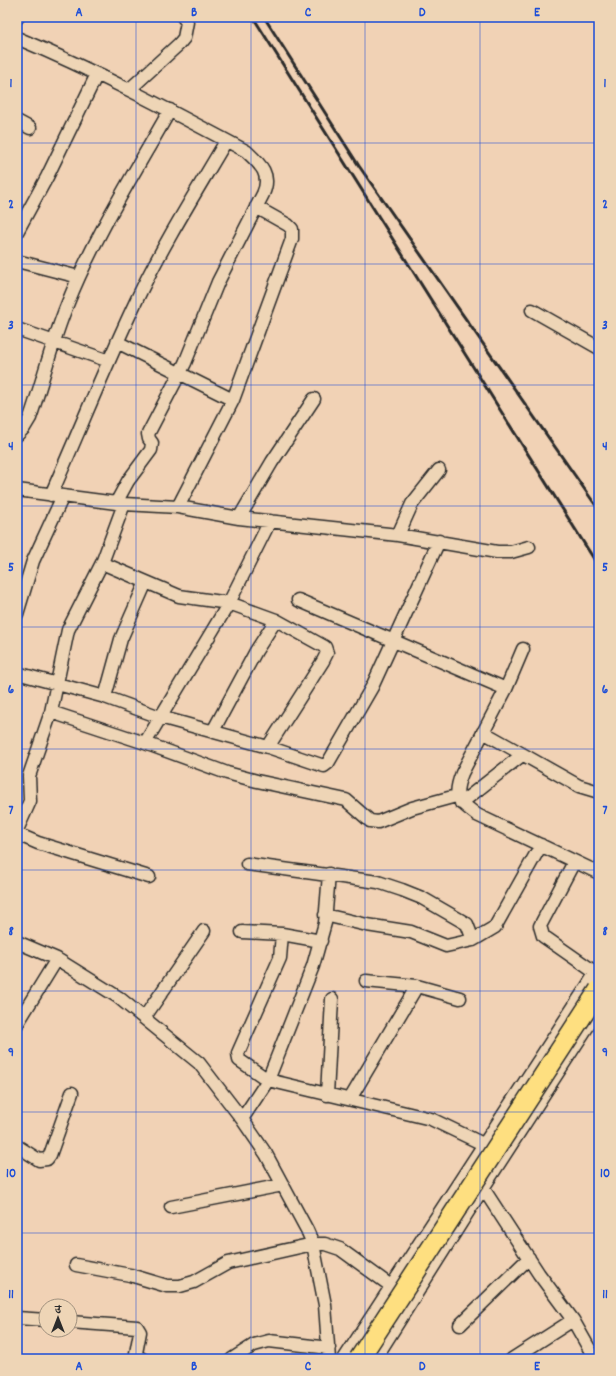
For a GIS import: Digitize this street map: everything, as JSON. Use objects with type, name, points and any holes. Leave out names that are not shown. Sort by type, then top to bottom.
[{"type":"main road","points":[[359,1359],[598,977]]},
{"type":"street","points":[[130,89],[184,38],[187,22],[183,17]]},
{"type":"street","points":[[17,38],[130,89],[246,151],[257,160],[265,172],[267,185],[218,282],[179,374],[148,434],[152,443],[151,450],[128,481],[102,563],[68,630],[51,712],[29,776],[30,801],[17,830]]},
{"type":"street","points":[[17,232],[47,177],[97,74]]},
{"type":"street","points":[[17,435],[24,428],[30,418],[54,340],[79,277],[105,223],[170,110]]},
{"type":"street","points":[[17,121],[30,128]]},
{"type":"street","points":[[17,614],[33,561],[117,342],[139,295],[186,208],[226,141]]},
{"type":"street","points":[[178,507],[233,400],[292,239],[292,229],[288,225],[256,207]]},
{"type":"street","points":[[17,261],[79,277]]},
{"type":"street","points":[[532,310],[599,348]]},
{"type":"street","points":[[17,329],[54,340],[109,361]]},
{"type":"street","points":[[117,342],[233,400]]},
{"type":"street","points":[[239,518],[272,462],[314,399]]},
{"type":"street","points":[[398,535],[412,504],[439,470]]},
{"type":"street","points":[[17,490],[120,503],[178,507],[239,518],[398,535],[497,552],[511,552],[528,547]]},
{"type":"street","points":[[145,743],[229,603],[270,521]]},
{"type":"street","points":[[17,673],[57,682],[105,696],[160,717],[268,747],[320,766],[326,765],[369,692],[439,541]]},
{"type":"street","points":[[102,563],[179,596],[229,603],[276,620],[321,643],[325,647],[327,653],[268,747]]},
{"type":"street","points":[[105,696],[121,640],[146,582]]},
{"type":"street","points":[[298,600],[506,689]]},
{"type":"street","points":[[213,731],[256,651],[276,620]]},
{"type":"street","points":[[524,650],[506,689],[462,773],[456,787],[459,800],[478,815],[599,874]]},
{"type":"street","points":[[51,712],[145,743],[227,773],[346,800],[370,821],[378,822],[412,808],[459,800],[522,754]]},
{"type":"street","points":[[483,732],[579,786],[599,792]]},
{"type":"street","points":[[17,834],[45,845],[149,877]]},
{"type":"street","points":[[326,915],[367,925],[411,932],[446,946],[473,940],[495,927],[541,846]]},
{"type":"street","points":[[344,1359],[483,1144],[598,977],[543,936],[540,926],[574,862]]},
{"type":"street","points":[[247,864],[329,874],[378,882],[422,898],[467,924],[473,940]]},
{"type":"street","points":[[242,1119],[268,1080],[321,942],[326,915],[329,874]]},
{"type":"street","points":[[144,1018],[204,931]]},
{"type":"street","points":[[242,932],[282,934],[321,942]]},
{"type":"street","points":[[282,934],[280,958],[237,1056],[239,1060],[268,1080],[431,1119],[483,1144]]},
{"type":"street","points":[[17,942],[57,959],[118,996],[199,1063],[242,1119],[266,1154],[307,1230],[313,1244],[326,1305],[329,1354],[269,1341],[260,1342],[232,1359]]},
{"type":"street","points":[[17,1024],[57,959]]},
{"type":"street","points":[[366,981],[418,986],[460,998]]},
{"type":"street","points":[[350,1099],[418,986]]},
{"type":"street","points":[[327,1095],[332,999]]},
{"type":"street","points":[[375,1359],[482,1188],[599,1009]]},
{"type":"street","points":[[17,1146],[39,1160],[47,1159],[50,1155],[72,1093]]},
{"type":"street","points":[[465,1172],[482,1188],[573,1320],[595,1359]]},
{"type":"street","points":[[171,1207],[283,1185]]},
{"type":"street","points":[[76,1265],[130,1275],[167,1286],[180,1286],[194,1282],[228,1263],[313,1244],[325,1244],[340,1249],[391,1286]]},
{"type":"street","points":[[460,1325],[529,1258]]},
{"type":"street","points":[[17,1318],[38,1319]]},
{"type":"street","points":[[512,1359],[573,1320]]},
{"type":"street","points":[[78,1323],[137,1327],[140,1332],[136,1353],[137,1356],[142,1359]]},
{"type":"railway","points":[[253,17],[599,567]]},
{"type":"railway","points":[[264,17],[359,166],[599,510]]}]
